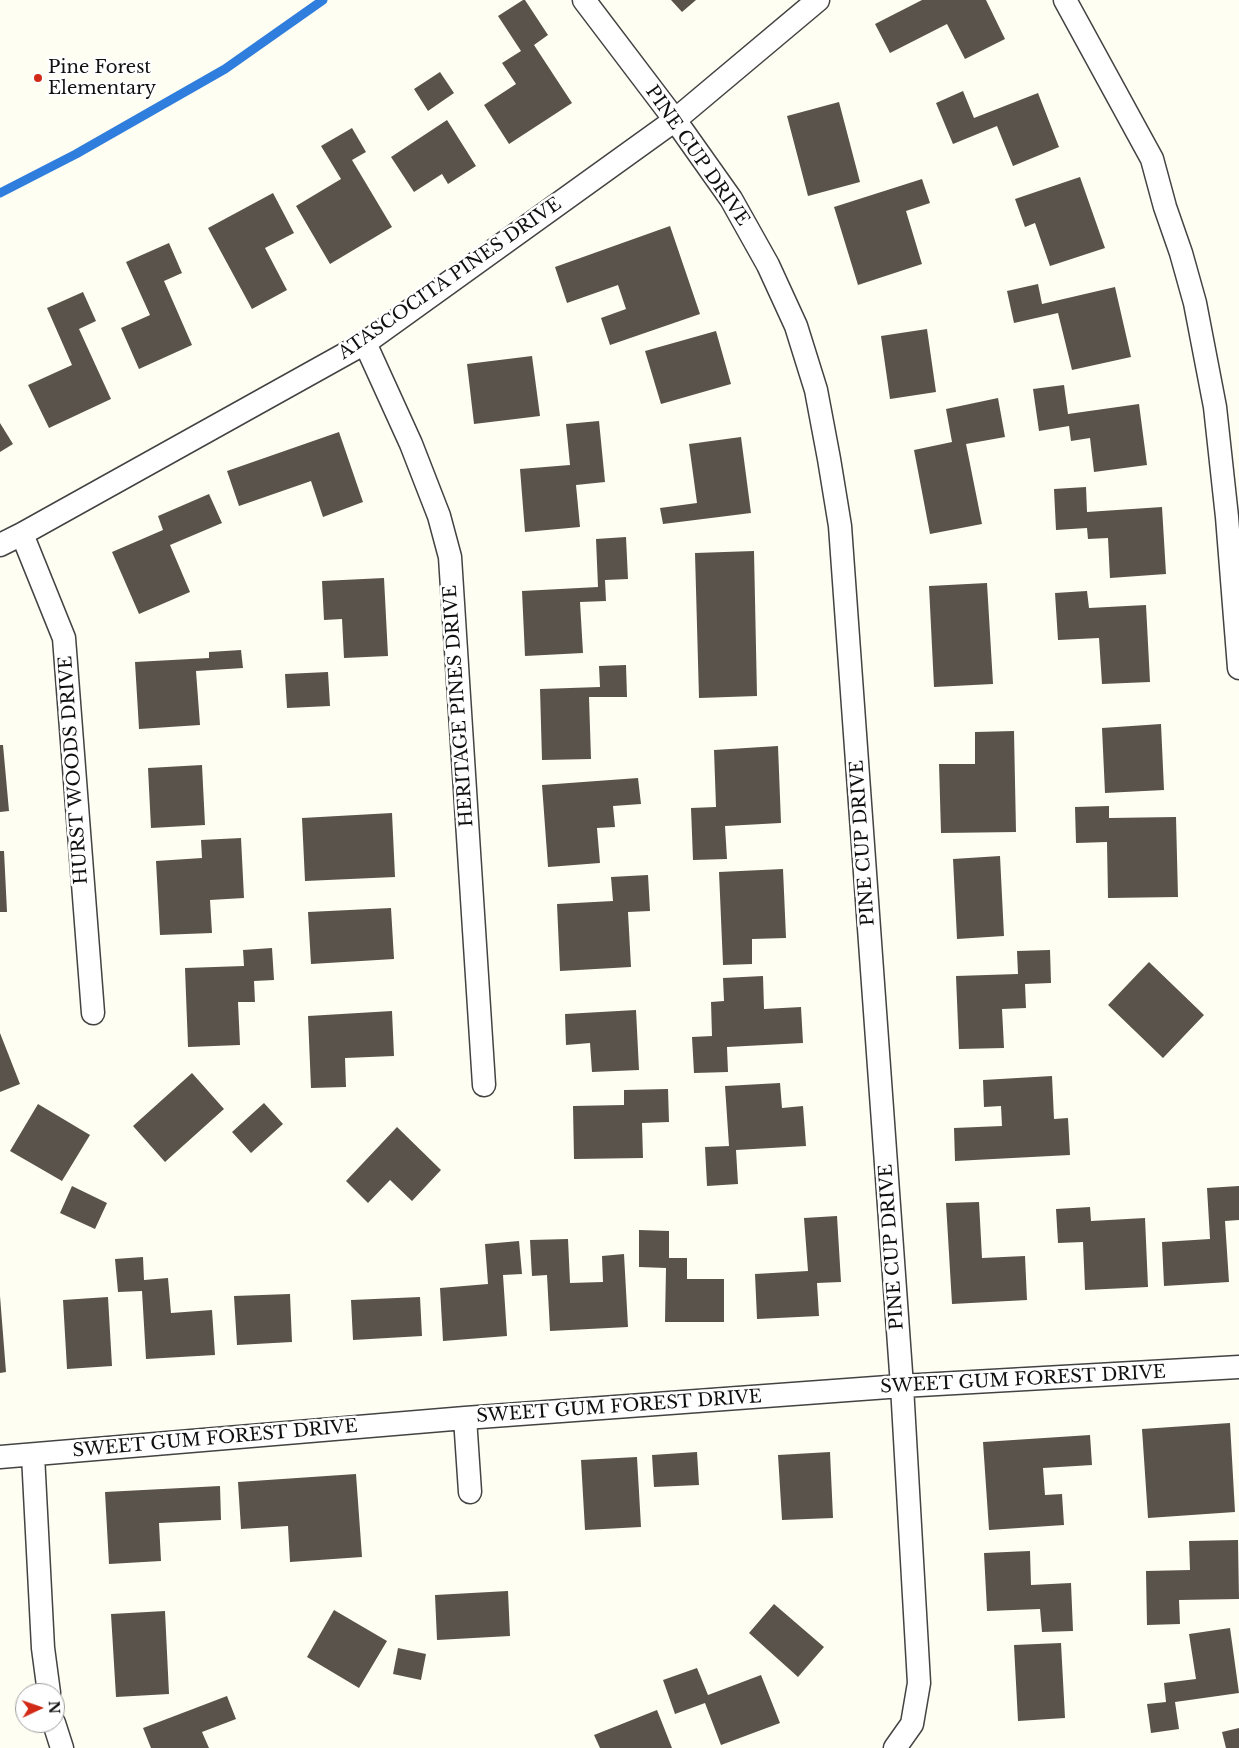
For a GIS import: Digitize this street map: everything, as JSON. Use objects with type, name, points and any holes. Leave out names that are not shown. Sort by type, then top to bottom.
[{"type":"street","name":"PINE CUP DRIVE","points":[[584,0],[675,120],[731,199],[772,274],[796,326],[816,390],[829,459],[840,526],[902,1386],[919,1683],[912,1724],[895,1748]]},
{"type":"street","name":"ATASCOCITA PINES DRIVE","points":[[0,544],[22,534],[364,343],[675,120],[818,0]]},
{"type":"street","points":[[1065,0],[1152,159],[1164,207],[1195,303],[1215,407],[1227,517],[1239,668]]},
{"type":"street","name":"HERITAGE PINES DRIVE","points":[[364,343],[425,480],[439,516],[450,557],[484,1085]]},
{"type":"street","name":"HURST WOODS DRIVE","points":[[22,534],[64,638],[93,1013]]},
{"type":"street","name":"SWEET GUM FOREST DRIVE","points":[[0,1457],[465,1418],[902,1386],[1239,1367]]},
{"type":"street","points":[[465,1418],[470,1492]]},
{"type":"street","points":[[32,1455],[43,1648],[48,1683]]},
{"type":"street","points":[[57,1733],[62,1748]]},
{"type":"building","points":[[525,0],[548,35],[534,45],[572,103],[509,144],[484,105],[516,84],[502,63],[521,51],[498,16]]},
{"type":"building","points":[[671,0],[696,0],[682,12]]},
{"type":"building","points":[[922,0],[986,0],[1005,39],[965,59],[947,24],[890,53],[875,24]]},
{"type":"building","points":[[440,72],[454,93],[428,111],[414,89]]},
{"type":"building","points":[[963,91],[974,118],[1038,93],[1059,147],[1013,166],[997,126],[953,144],[936,103]]},
{"type":"building","points":[[839,102],[860,182],[808,196],[787,116]]},
{"type":"building","points":[[447,120],[476,166],[448,184],[442,174],[414,192],[391,157]]},
{"type":"building","points":[[352,128],[366,152],[352,160],[392,227],[330,264],[296,206],[341,179],[321,146]]},
{"type":"building","points":[[1080,177],[1105,248],[1050,266],[1035,223],[1025,227],[1015,199]]},
{"type":"building","points":[[922,179],[930,203],[906,211],[922,264],[858,285],[834,207]]},
{"type":"building","points":[[273,193],[294,233],[265,248],[287,290],[252,309],[208,228]]},
{"type":"building","points":[[670,226],[700,314],[610,345],[601,318],[626,309],[618,285],[567,303],[555,267]]},
{"type":"building","points":[[169,243],[182,273],[164,281],[192,345],[139,369],[121,328],[150,315],[126,262]]},
{"type":"building","points":[[1038,284],[1042,304],[1115,287],[1131,357],[1072,370],[1058,313],[1014,323],[1007,291]]},
{"type":"building","points":[[83,292],[96,321],[79,329],[111,399],[49,428],[28,385],[72,365],[47,308]]},
{"type":"building","points":[[927,329],[936,392],[890,399],[881,336]]},
{"type":"building","points":[[716,331],[731,384],[661,404],[645,351]]},
{"type":"building","points":[[532,356],[540,416],[474,424],[467,364]]},
{"type":"building","points":[[1064,385],[1068,414],[1139,404],[1147,465],[1094,472],[1090,438],[1071,441],[1069,426],[1039,431],[1033,389]]},
{"type":"building","points":[[998,398],[1005,437],[966,444],[982,524],[930,534],[914,450],[952,442],[946,409]]},
{"type":"building","points":[[599,421],[605,482],[576,485],[580,527],[525,532],[520,469],[570,465],[566,424]]},
{"type":"building","points":[[0,423],[13,444],[0,452]]},
{"type":"building","points":[[339,432],[363,502],[323,517],[311,481],[239,506],[227,471]]},
{"type":"building","points":[[741,437],[751,513],[663,524],[660,508],[697,503],[689,444]]},
{"type":"building","points":[[1086,487],[1087,512],[1162,507],[1166,574],[1110,578],[1108,538],[1088,539],[1087,528],[1056,530],[1054,489]]},
{"type":"building","points":[[209,494],[222,523],[170,545],[190,592],[139,614],[112,552],[163,530],[158,516]]},
{"type":"building","points":[[626,537],[628,579],[605,580],[606,601],[580,602],[583,653],[525,656],[522,591],[598,587],[596,539]]},
{"type":"building","points":[[754,551],[757,696],[699,698],[695,553]]},
{"type":"building","points":[[384,578],[388,656],[344,658],[342,619],[324,620],[322,581]]},
{"type":"building","points":[[987,583],[993,684],[934,687],[929,586]]},
{"type":"building","points":[[1087,591],[1089,608],[1146,605],[1150,682],[1102,684],[1099,638],[1058,640],[1055,593]]},
{"type":"building","points":[[241,650],[243,668],[196,671],[200,725],[139,729],[135,662],[209,658],[209,652]]},
{"type":"building","points":[[626,665],[627,697],[589,697],[591,759],[542,760],[540,689],[600,687],[599,666]]},
{"type":"building","points":[[328,672],[330,706],[287,708],[285,674]]},
{"type":"building","points":[[1161,724],[1164,790],[1105,793],[1102,728]]},
{"type":"building","points":[[1014,731],[1016,832],[941,833],[939,764],[975,764],[975,732]]},
{"type":"building","points":[[0,745],[3,745],[9,811],[0,812]]},
{"type":"building","points":[[778,746],[781,823],[725,826],[727,859],[693,860],[691,808],[716,807],[714,750]]},
{"type":"building","points":[[202,765],[205,825],[151,828],[148,768]]},
{"type":"building","points":[[638,778],[641,804],[613,806],[615,827],[597,828],[600,863],[548,867],[542,785]]},
{"type":"building","points":[[1109,806],[1109,818],[1176,817],[1178,897],[1108,898],[1107,842],[1076,843],[1075,807]]},
{"type":"building","points":[[392,813],[395,877],[305,881],[302,818]]},
{"type":"building","points":[[241,838],[244,898],[210,900],[212,933],[160,935],[156,861],[202,858],[201,840]]},
{"type":"building","points":[[0,851],[4,851],[7,912],[0,912]]},
{"type":"building","points":[[1000,856],[1004,936],[957,939],[953,859]]},
{"type":"building","points":[[783,869],[786,938],[752,939],[752,964],[723,965],[719,872]]},
{"type":"building","points":[[648,875],[650,911],[628,912],[631,967],[560,971],[557,904],[613,901],[611,877]]},
{"type":"building","points":[[391,908],[394,959],[311,964],[308,912]]},
{"type":"building","points":[[272,948],[274,980],[254,981],[255,1002],[238,1002],[240,1045],[188,1047],[185,968],[244,966],[243,950]]},
{"type":"building","points":[[1050,950],[1051,983],[1025,984],[1026,1008],[1002,1009],[1004,1048],[959,1049],[956,976],[1018,974],[1017,951]]},
{"type":"building","points":[[1149,962],[1204,1015],[1163,1058],[1108,1005]]},
{"type":"building","points":[[763,976],[764,1009],[801,1007],[803,1043],[727,1047],[728,1072],[694,1073],[692,1037],[712,1036],[711,1002],[724,1001],[723,978]]},
{"type":"building","points":[[636,1010],[639,1070],[592,1072],[590,1043],[566,1045],[565,1014]]},
{"type":"building","points":[[392,1011],[394,1056],[345,1058],[346,1087],[311,1088],[308,1016]]},
{"type":"building","points":[[0,1033],[20,1084],[0,1092]]},
{"type":"building","points":[[192,1073],[224,1109],[165,1162],[133,1126]]},
{"type":"building","points":[[1052,1076],[1054,1119],[1068,1118],[1070,1155],[955,1161],[954,1128],[1002,1126],[1001,1106],[984,1107],[983,1080]]},
{"type":"building","points":[[780,1083],[782,1108],[803,1106],[806,1146],[736,1150],[738,1184],[707,1186],[705,1147],[729,1146],[725,1086]]},
{"type":"building","points":[[668,1089],[669,1122],[642,1123],[643,1158],[574,1159],[573,1106],[624,1105],[624,1090]]},
{"type":"building","points":[[264,1103],[283,1124],[251,1153],[232,1132]]},
{"type":"building","points":[[38,1104],[90,1135],[62,1181],[10,1151]]},
{"type":"building","points":[[397,1127],[441,1170],[412,1201],[390,1180],[368,1203],[346,1181]]},
{"type":"building","points":[[72,1186],[107,1203],[95,1229],[60,1213]]},
{"type":"building","points":[[1239,1186],[1239,1220],[1225,1221],[1229,1282],[1164,1286],[1162,1242],[1210,1239],[1207,1188]]},
{"type":"building","points":[[979,1202],[982,1258],[1025,1256],[1027,1300],[952,1304],[946,1203]]},
{"type":"building","points":[[1090,1207],[1091,1221],[1145,1218],[1148,1287],[1085,1290],[1083,1242],[1058,1243],[1056,1209]]},
{"type":"building","points":[[837,1216],[841,1282],[817,1283],[819,1316],[757,1319],[755,1274],[808,1271],[804,1218]]},
{"type":"building","points":[[639,1230],[669,1231],[669,1258],[687,1258],[687,1279],[724,1279],[724,1322],[665,1322],[666,1268],[639,1267]]},
{"type":"building","points":[[568,1239],[570,1283],[603,1282],[602,1256],[624,1254],[628,1327],[550,1331],[547,1275],[532,1276],[530,1240]]},
{"type":"building","points":[[519,1241],[522,1274],[503,1275],[507,1336],[443,1341],[440,1288],[488,1284],[485,1244]]},
{"type":"building","points":[[143,1257],[144,1280],[168,1278],[171,1313],[212,1310],[215,1355],[146,1359],[142,1291],[118,1292],[115,1259]]},
{"type":"building","points":[[290,1294],[292,1342],[237,1345],[234,1296]]},
{"type":"building","points":[[0,1296],[6,1372],[0,1373]]},
{"type":"building","points":[[108,1297],[112,1366],[67,1369],[63,1300]]},
{"type":"building","points":[[420,1297],[422,1336],[353,1340],[351,1300]]},
{"type":"building","points":[[1230,1423],[1235,1512],[1148,1518],[1142,1429]]},
{"type":"building","points":[[1090,1435],[1092,1465],[1043,1468],[1045,1495],[1062,1494],[1064,1525],[989,1530],[983,1442]]},
{"type":"building","points":[[697,1452],[699,1485],[654,1487],[652,1455]]},
{"type":"building","points":[[830,1452],[833,1518],[782,1520],[778,1455]]},
{"type":"building","points":[[637,1457],[641,1527],[585,1530],[581,1460]]},
{"type":"building","points":[[356,1474],[362,1557],[290,1562],[288,1526],[241,1529],[238,1482]]},
{"type":"building","points":[[220,1486],[221,1520],[159,1523],[161,1561],[109,1564],[105,1492]]},
{"type":"building","points":[[1238,1540],[1239,1599],[1179,1600],[1180,1624],[1147,1625],[1146,1571],[1190,1570],[1189,1541]]},
{"type":"building","points":[[1030,1551],[1031,1585],[1071,1583],[1073,1631],[1042,1632],[1040,1609],[987,1611],[984,1553]]},
{"type":"building","points":[[508,1591],[510,1636],[437,1640],[435,1595]]},
{"type":"building","points":[[774,1604],[824,1647],[798,1677],[749,1633]]},
{"type":"building","points":[[334,1610],[387,1641],[359,1688],[307,1657]]},
{"type":"building","points":[[165,1611],[169,1694],[116,1697],[111,1614]]},
{"type":"building","points":[[1230,1628],[1239,1693],[1175,1702],[1179,1729],[1151,1733],[1147,1704],[1166,1702],[1164,1683],[1196,1679],[1189,1634]]},
{"type":"building","points":[[1061,1643],[1065,1718],[1018,1721],[1014,1645]]},
{"type":"building","points":[[398,1648],[426,1654],[421,1680],[393,1674]]},
{"type":"building","points":[[697,1668],[708,1695],[761,1675],[780,1723],[721,1745],[705,1703],[675,1714],[663,1680]]},
{"type":"building","points":[[227,1696],[236,1719],[202,1732],[209,1748],[151,1748],[143,1728]]},
{"type":"building","points":[[657,1710],[672,1748],[600,1748],[594,1735]]},
{"type":"building","points":[[1239,1728],[1239,1748],[1226,1748],[1222,1732]]},
{"type":"waterway","points":[[0,193],[76,154],[225,69],[323,0]]},
{"type":"place","name":"Pine Forest Elementary","points":[[38,78]]}]
